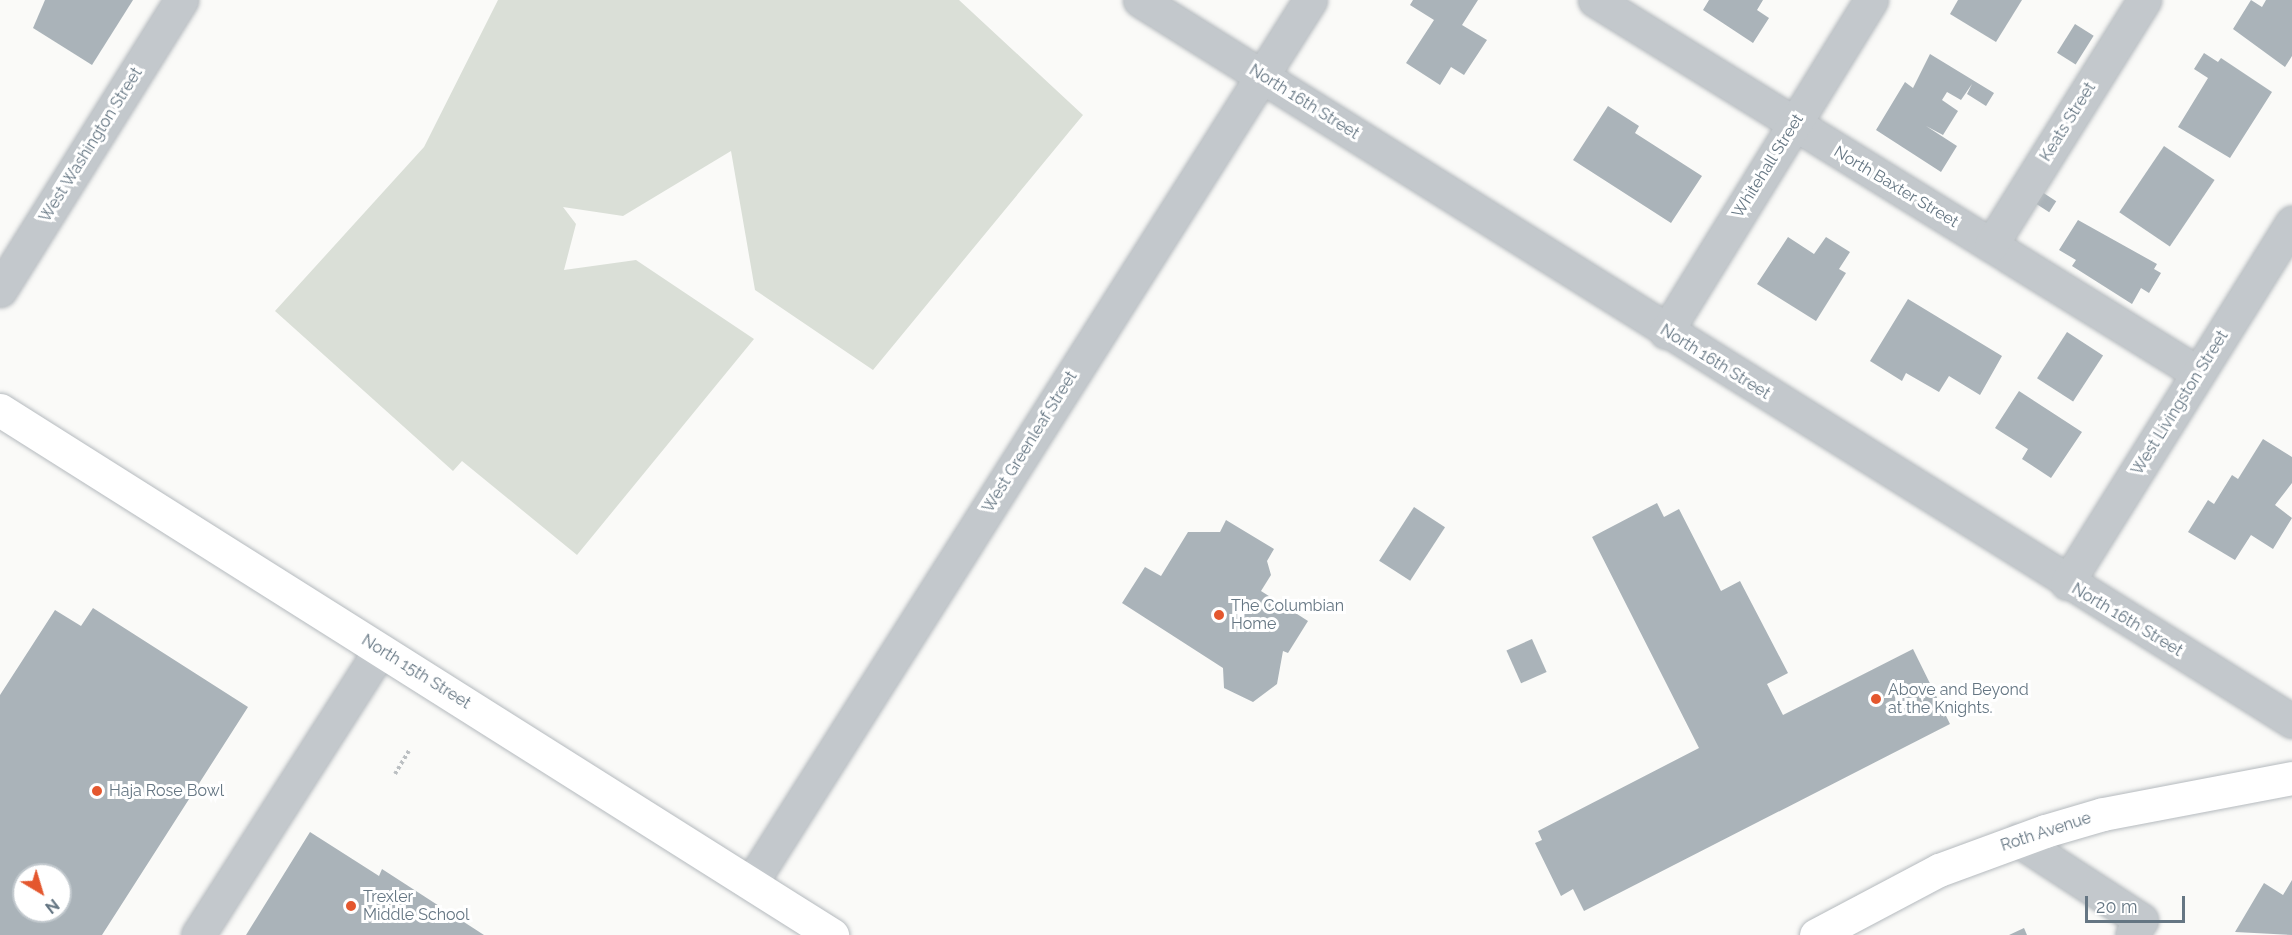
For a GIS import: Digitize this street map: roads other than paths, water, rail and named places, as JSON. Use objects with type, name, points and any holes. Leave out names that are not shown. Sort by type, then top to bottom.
[{"type":"main road","name":"North 15th Street","points":[[5,416],[832,935]]},
{"type":"main road","name":"Roth Avenue","points":[[1816,935],[1939,870],[2018,840],[2103,814],[2292,778]]},
{"type":"street","name":"West Washington Street","points":[[0,290],[182,0]]},
{"type":"street","name":"North 16th Street","points":[[1140,0],[2067,583],[2292,721]]},
{"type":"street","name":"West Greenleaf Street","points":[[751,883],[1310,0]]},
{"type":"street","name":"North Baxter Street","points":[[1595,0],[2198,373]]},
{"type":"street","name":"Whitehall Street","points":[[1666,332],[1871,0]]},
{"type":"street","name":"Keats Street","points":[[1991,244],[2144,0]]},
{"type":"street","name":"West Livingston Street","points":[[2067,583],[2292,223]]},
{"type":"street","points":[[198,935],[380,650]]},
{"type":"street","points":[[2018,840],[2136,927]]},
{"type":"place","name":"The Columbian Home","points":[[1219,615]]},
{"type":"place","name":"Above and Beyond at the Knights.","points":[[1876,699]]},
{"type":"place","name":"Haja Rose Bowl","points":[[97,791]]},
{"type":"place","name":"Trexler Middle School","points":[[351,906]]}]
